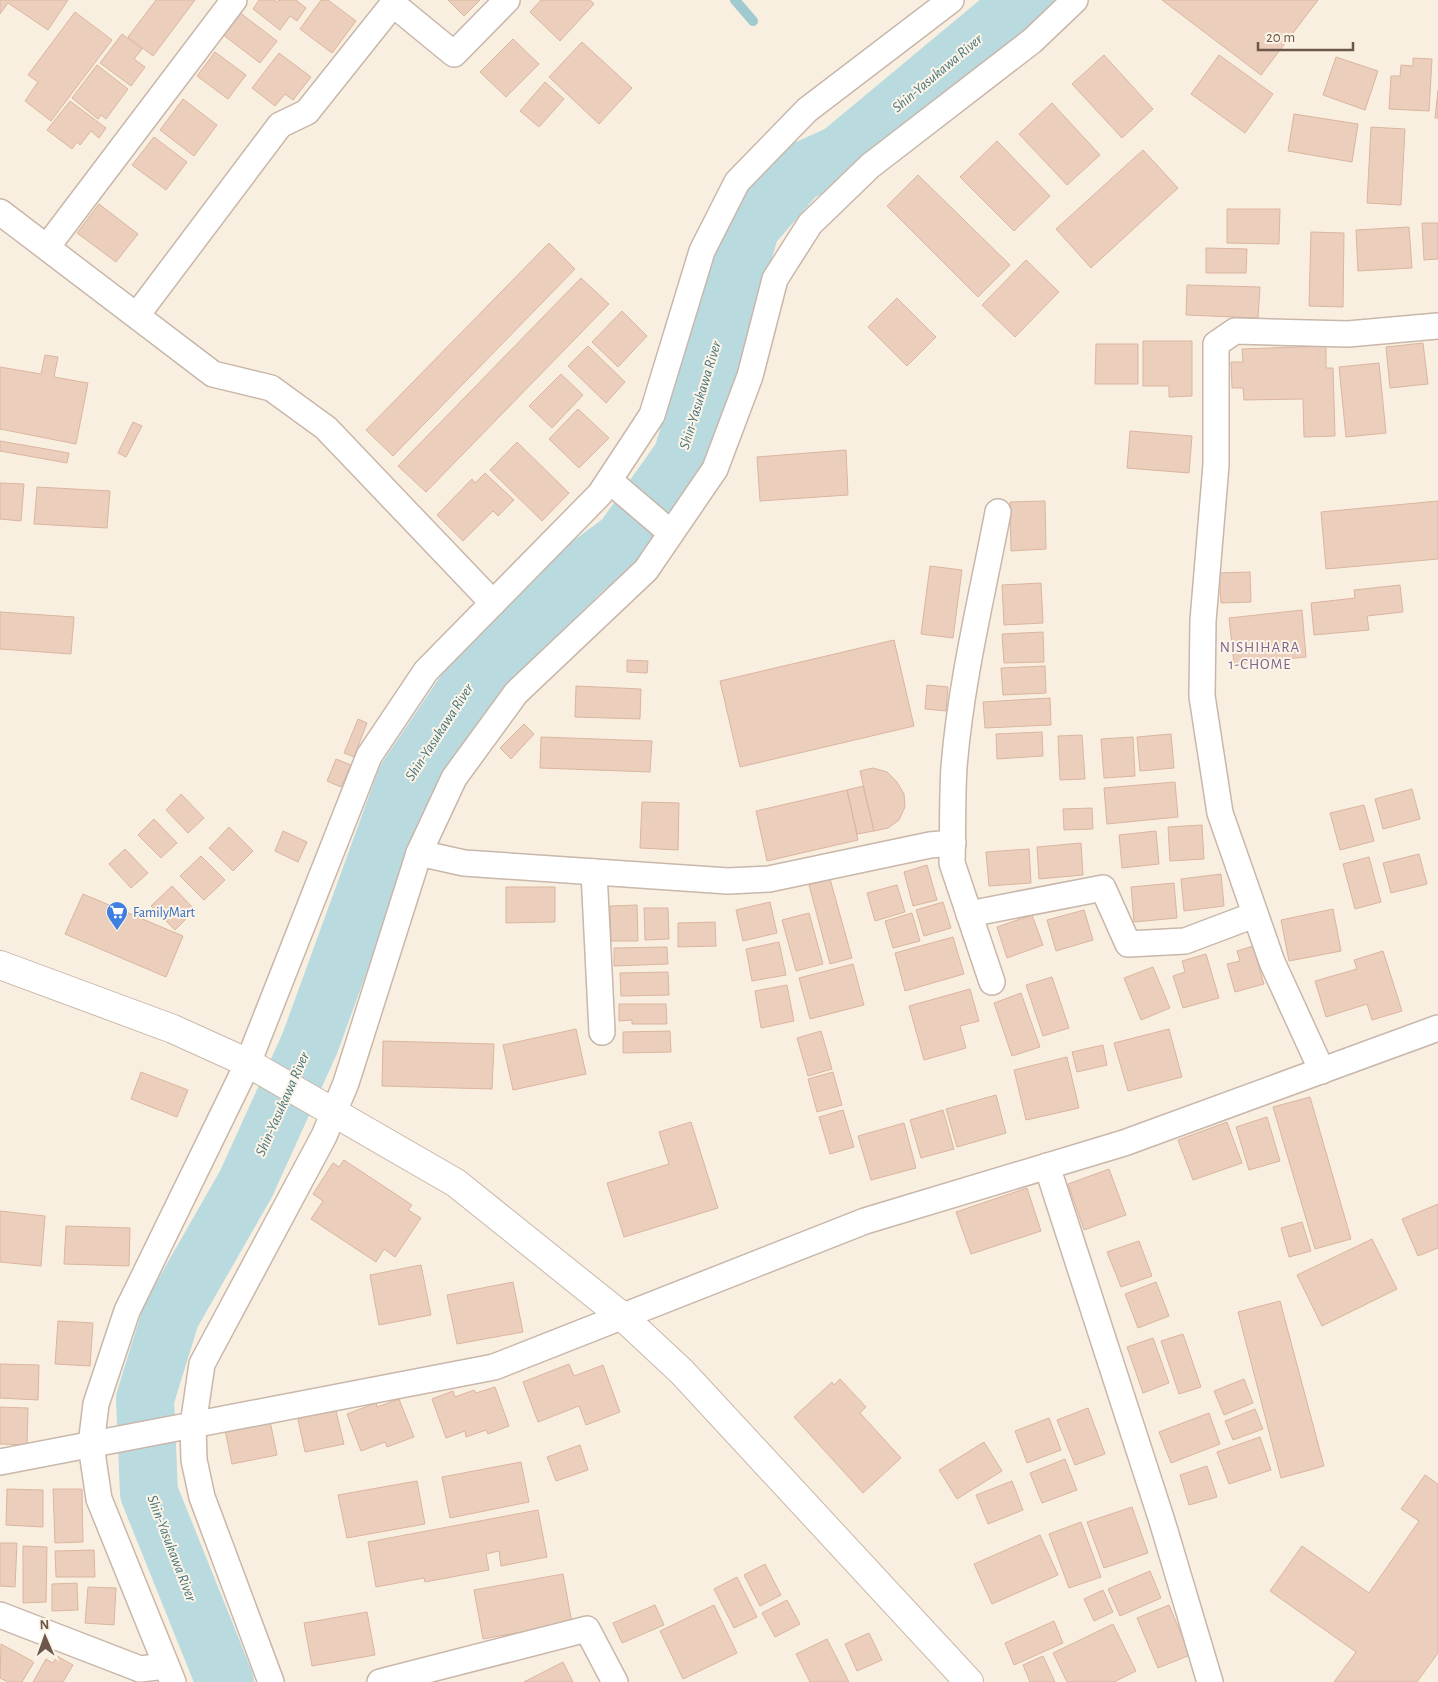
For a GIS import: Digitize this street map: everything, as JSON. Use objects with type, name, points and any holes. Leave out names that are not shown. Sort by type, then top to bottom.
[{"type":"street","points":[[47,247],[234,0]]},
{"type":"street","points":[[137,315],[280,125],[307,112],[393,4],[454,54],[507,0]]},
{"type":"street","points":[[170,1674],[99,1499],[91,1444],[96,1404],[128,1311],[256,1067],[369,756],[426,671],[600,494],[614,484],[652,415],[702,251],[737,182],[807,110],[951,0]]},
{"type":"street","points":[[272,1682],[202,1497],[186,1426],[202,1364],[324,1136],[327,1109],[346,1083],[419,853],[454,778],[516,693],[646,570],[666,528],[715,469],[750,376],[775,279],[810,224],[870,166],[1032,41],[1074,0]]},
{"type":"street","points":[[0,212],[213,374],[271,388],[326,428],[493,603]]},
{"type":"street","points":[[1322,1071],[1272,962],[1254,915],[1220,813],[1202,696],[1203,621],[1216,465],[1216,344],[1235,331],[1348,334],[1438,326]]},
{"type":"street","points":[[614,484],[666,528]]},
{"type":"street","points":[[992,982],[952,863],[954,767],[964,687],[998,512]]},
{"type":"street","points":[[419,853],[464,863],[728,880],[769,878],[930,844],[953,843]]},
{"type":"street","points":[[594,872],[602,1032]]},
{"type":"street","points":[[969,914],[1103,888],[1128,944],[1185,942],[1254,915]]},
{"type":"street","points":[[0,965],[173,1029],[256,1067],[456,1183],[623,1317],[682,1372],[969,1682]]},
{"type":"street","points":[[0,1462],[494,1367],[865,1221],[1124,1143],[1438,1028]]},
{"type":"street","points":[[1047,1166],[1162,1521],[1210,1682]]},
{"type":"street","points":[[0,1615],[140,1669],[170,1674]]},
{"type":"street","points":[[380,1682],[588,1629],[615,1682]]},
{"type":"building","points":[[0,0],[68,0],[48,30],[8,3],[0,14]]},
{"type":"building","points":[[156,0],[195,0],[153,56],[128,37]]},
{"type":"building","points":[[259,0],[274,0],[277,2],[279,0],[296,0],[306,8],[297,21],[290,16],[280,30],[253,9]]},
{"type":"building","points":[[321,0],[328,0],[356,21],[332,53],[300,29]]},
{"type":"building","points":[[448,0],[480,0],[464,16]]},
{"type":"building","points":[[541,0],[590,0],[594,4],[560,41],[530,12]]},
{"type":"building","points":[[1162,0],[1318,0],[1261,75]]},
{"type":"building","points":[[75,12],[112,40],[51,121],[25,101],[38,82],[28,75]]},
{"type":"building","points":[[239,12],[277,41],[260,63],[222,34]]},
{"type":"building","points":[[122,34],[142,49],[134,59],[145,67],[131,86],[100,63]]},
{"type":"building","points":[[513,39],[539,64],[506,97],[480,72]]},
{"type":"building","points":[[582,42],[632,88],[599,124],[549,77]]},
{"type":"building","points":[[215,52],[246,75],[228,99],[197,76]]},
{"type":"building","points":[[279,53],[311,77],[293,100],[285,94],[275,106],[252,88]]},
{"type":"building","points":[[1104,55],[1153,109],[1122,138],[1072,84]]},
{"type":"building","points":[[1219,55],[1273,94],[1245,133],[1191,94]]},
{"type":"building","points":[[1336,57],[1378,71],[1365,110],[1323,95]]},
{"type":"building","points":[[1413,58],[1432,59],[1429,111],[1389,109],[1391,76],[1400,76],[1401,65],[1413,66]]},
{"type":"building","points":[[97,65],[128,89],[106,119],[101,115],[98,119],[72,98]]},
{"type":"building","points":[[545,82],[564,99],[539,127],[520,111]]},
{"type":"building","points":[[1438,90],[1438,118],[1435,118]]},
{"type":"building","points":[[183,99],[217,125],[194,156],[160,130]]},
{"type":"building","points":[[70,101],[106,128],[99,138],[91,131],[80,145],[77,142],[72,149],[47,130]]},
{"type":"building","points":[[1052,103],[1100,155],[1067,185],[1019,134]]},
{"type":"building","points":[[1294,114],[1358,124],[1352,162],[1288,151]]},
{"type":"building","points":[[1371,127],[1405,129],[1401,205],[1367,203]]},
{"type":"building","points":[[154,137],[187,162],[166,190],[132,165]]},
{"type":"building","points":[[997,141],[1050,196],[1014,231],[960,177]]},
{"type":"building","points":[[1143,150],[1178,188],[1091,268],[1056,229]]},
{"type":"building","points":[[918,175],[1010,265],[978,297],[887,206]]},
{"type":"building","points":[[99,204],[138,234],[116,262],[77,233]]},
{"type":"building","points":[[1227,209],[1280,209],[1279,244],[1227,243]]},
{"type":"building","points":[[1422,223],[1438,223],[1438,259],[1424,260]]},
{"type":"building","points":[[1409,227],[1412,268],[1358,271],[1356,230]]},
{"type":"building","points":[[1311,232],[1344,233],[1343,307],[1309,306]]},
{"type":"building","points":[[549,243],[575,269],[393,456],[366,430]]},
{"type":"building","points":[[1206,248],[1247,249],[1246,273],[1206,273]]},
{"type":"building","points":[[1026,260],[1059,292],[1015,337],[982,305]]},
{"type":"building","points":[[581,278],[609,304],[426,492],[398,466]]},
{"type":"building","points":[[1187,285],[1260,287],[1258,318],[1186,315]]},
{"type":"building","points":[[897,298],[936,337],[907,366],[868,327]]},
{"type":"building","points":[[622,311],[647,336],[618,367],[592,342]]},
{"type":"building","points":[[1143,341],[1192,341],[1192,396],[1169,397],[1169,386],[1143,386]]},
{"type":"building","points":[[1423,343],[1428,384],[1390,388],[1386,347]]},
{"type":"building","points":[[1096,344],[1138,344],[1138,384],[1095,384]]},
{"type":"building","points":[[588,346],[625,382],[606,403],[568,366]]},
{"type":"building","points":[[1326,346],[1326,368],[1333,368],[1335,436],[1304,437],[1303,399],[1244,400],[1243,388],[1232,388],[1231,362],[1243,362],[1242,349]]},
{"type":"building","points":[[45,355],[58,357],[54,377],[88,383],[76,444],[0,429],[0,367],[41,374]]},
{"type":"building","points":[[1379,363],[1386,433],[1346,437],[1339,367]]},
{"type":"building","points":[[561,374],[583,395],[552,428],[529,406]]},
{"type":"building","points":[[578,409],[609,438],[579,468],[549,439]]},
{"type":"building","points":[[133,422],[142,426],[126,457],[118,453]]},
{"type":"building","points":[[1130,431],[1192,436],[1189,473],[1127,468]]},
{"type":"building","points":[[0,441],[69,453],[67,463],[0,451]]},
{"type":"building","points":[[517,442],[569,493],[542,521],[490,470]]},
{"type":"building","points":[[846,450],[848,495],[760,501],[757,457]]},
{"type":"building","points":[[485,473],[514,500],[498,516],[493,511],[463,541],[437,515],[472,479],[475,483]]},
{"type":"building","points":[[0,483],[24,484],[21,521],[0,519]]},
{"type":"building","points":[[37,487],[110,491],[107,528],[34,524]]},
{"type":"building","points":[[1045,501],[1046,549],[1011,551],[1010,502]]},
{"type":"building","points":[[1438,501],[1438,559],[1326,569],[1321,512]]},
{"type":"building","points":[[930,566],[962,570],[953,638],[921,634]]},
{"type":"building","points":[[1250,572],[1251,602],[1221,603],[1219,573]]},
{"type":"building","points":[[1041,583],[1043,623],[1004,625],[1002,585]]},
{"type":"building","points":[[1400,585],[1403,612],[1367,616],[1369,630],[1314,635],[1311,603],[1355,598],[1354,590]]},
{"type":"building","points":[[1302,610],[1306,657],[1234,664],[1229,618]]},
{"type":"building","points":[[0,612],[74,617],[71,654],[0,649]]},
{"type":"building","points":[[1043,632],[1044,662],[1004,663],[1002,634]]},
{"type":"building","points":[[894,640],[914,726],[740,767],[720,681]]},
{"type":"building","points":[[627,660],[648,661],[647,673],[627,672]]},
{"type":"building","points":[[1045,666],[1046,693],[1003,695],[1001,668]]},
{"type":"building","points":[[927,685],[948,687],[946,711],[925,709]]},
{"type":"building","points":[[576,686],[641,689],[640,719],[575,717]]},
{"type":"building","points":[[1050,698],[1051,725],[985,728],[983,702]]},
{"type":"building","points":[[358,719],[367,723],[354,757],[344,753]]},
{"type":"building","points":[[524,724],[534,734],[511,759],[500,748]]},
{"type":"building","points":[[1042,732],[1043,756],[997,759],[996,734]]},
{"type":"building","points":[[1171,734],[1174,768],[1140,771],[1137,737]]},
{"type":"building","points":[[1082,735],[1085,779],[1060,780],[1058,736]]},
{"type":"building","points":[[541,737],[652,741],[650,772],[540,768]]},
{"type":"building","points":[[1133,737],[1135,776],[1104,778],[1101,739]]},
{"type":"building","points":[[336,759],[351,765],[341,787],[327,781]]},
{"type":"building","points":[[873,768],[887,772],[897,782],[904,794],[905,807],[899,820],[888,828],[874,831],[860,771]]},
{"type":"building","points":[[1175,782],[1178,817],[1107,824],[1104,788]]},
{"type":"building","points":[[863,786],[874,831],[857,834],[847,790]]},
{"type":"building","points":[[1412,789],[1420,819],[1383,829],[1375,799]]},
{"type":"building","points":[[847,790],[858,840],[767,861],[756,811]]},
{"type":"building","points":[[181,794],[204,818],[188,833],[166,810]]},
{"type":"building","points":[[642,802],[679,803],[678,850],[640,848]]},
{"type":"building","points":[[1364,805],[1374,841],[1340,850],[1330,813]]},
{"type":"building","points":[[1092,808],[1093,829],[1064,830],[1063,809]]},
{"type":"building","points":[[154,819],[177,843],[161,858],[138,835]]},
{"type":"building","points":[[1202,825],[1204,859],[1170,861],[1168,827]]},
{"type":"building","points":[[229,827],[253,851],[233,871],[209,848]]},
{"type":"building","points":[[283,831],[307,842],[298,862],[275,851]]},
{"type":"building","points":[[1156,831],[1159,864],[1122,868],[1119,835]]},
{"type":"building","points":[[1081,843],[1083,875],[1039,879],[1037,847]]},
{"type":"building","points":[[125,849],[148,873],[131,888],[109,864]]},
{"type":"building","points":[[1029,849],[1031,883],[989,886],[986,852]]},
{"type":"building","points":[[1419,854],[1427,884],[1391,893],[1383,863]]},
{"type":"building","points":[[201,856],[225,880],[204,900],[180,876]]},
{"type":"building","points":[[1369,857],[1381,902],[1355,909],[1343,864]]},
{"type":"building","points":[[927,865],[937,900],[913,906],[904,872]]},
{"type":"building","points":[[1221,874],[1224,906],[1184,911],[1181,879]]},
{"type":"building","points":[[830,879],[852,958],[830,964],[809,885]]},
{"type":"building","points":[[1174,883],[1177,918],[1134,922],[1131,887]]},
{"type":"building","points":[[897,885],[905,912],[875,921],[867,893]]},
{"type":"building","points":[[172,886],[195,910],[175,930],[151,906]]},
{"type":"building","points":[[506,887],[555,887],[555,922],[506,923]]},
{"type":"building","points":[[83,894],[183,936],[166,977],[65,934]]},
{"type":"building","points":[[770,902],[777,933],[743,941],[736,910]]},
{"type":"building","points":[[943,902],[951,928],[924,936],[916,910]]},
{"type":"building","points":[[637,905],[638,941],[611,941],[610,906]]},
{"type":"building","points":[[644,908],[668,908],[669,939],[645,940]]},
{"type":"building","points":[[1333,909],[1341,951],[1289,961],[1281,920]]},
{"type":"building","points":[[1084,910],[1093,940],[1056,951],[1047,920]]},
{"type":"building","points":[[809,913],[823,964],[796,971],[782,920]]},
{"type":"building","points":[[912,913],[920,941],[893,948],[885,921]]},
{"type":"building","points":[[1032,915],[1043,945],[1007,958],[997,927]]},
{"type":"building","points":[[715,922],[716,946],[678,947],[678,923]]},
{"type":"building","points":[[953,937],[964,974],[905,991],[895,953]]},
{"type":"building","points":[[779,942],[786,975],[752,981],[746,949]]},
{"type":"building","points":[[1253,946],[1264,984],[1235,992],[1227,964],[1240,961],[1237,951]]},
{"type":"building","points":[[667,947],[668,964],[614,966],[614,948]]},
{"type":"building","points":[[1383,951],[1402,1011],[1372,1020],[1367,1004],[1326,1017],[1315,981],[1357,969],[1354,960]]},
{"type":"building","points":[[1206,954],[1219,998],[1183,1008],[1173,976],[1185,972],[1182,961]]},
{"type":"building","points":[[853,964],[864,1005],[810,1019],[799,978]]},
{"type":"building","points":[[1153,967],[1170,1008],[1141,1020],[1124,978]]},
{"type":"building","points":[[668,972],[669,995],[621,996],[620,973]]},
{"type":"building","points":[[1052,977],[1069,1028],[1043,1036],[1026,985]]},
{"type":"building","points":[[787,985],[794,1021],[761,1028],[755,991]]},
{"type":"building","points":[[970,989],[979,1021],[960,1026],[966,1048],[924,1060],[909,1006]]},
{"type":"building","points":[[1021,993],[1040,1047],[1012,1056],[994,1003]]},
{"type":"building","points":[[619,1004],[666,1004],[667,1024],[632,1024],[632,1020],[619,1021]]},
{"type":"building","points":[[576,1029],[586,1074],[513,1090],[503,1045]]},
{"type":"building","points":[[1169,1029],[1182,1077],[1128,1091],[1114,1043]]},
{"type":"building","points":[[670,1031],[671,1052],[623,1053],[623,1032]]},
{"type":"building","points":[[821,1031],[832,1069],[808,1076],[797,1038]]},
{"type":"building","points":[[383,1041],[494,1044],[492,1089],[382,1086]]},
{"type":"building","points":[[1103,1045],[1107,1065],[1077,1072],[1072,1052]]},
{"type":"building","points":[[1067,1057],[1079,1108],[1026,1120],[1014,1070]]},
{"type":"building","points":[[141,1072],[188,1090],[177,1117],[131,1099]]},
{"type":"building","points":[[833,1072],[842,1105],[817,1112],[808,1079]]},
{"type":"building","points":[[996,1095],[1006,1133],[957,1147],[946,1109]]},
{"type":"building","points":[[1310,1097],[1351,1239],[1315,1249],[1273,1107]]},
{"type":"building","points":[[843,1110],[854,1147],[830,1154],[819,1117]]},
{"type":"building","points":[[943,1110],[954,1149],[921,1158],[910,1120]]},
{"type":"building","points":[[1267,1117],[1280,1161],[1249,1170],[1236,1127]]},
{"type":"building","points":[[691,1122],[718,1208],[624,1237],[607,1183],[669,1164],[659,1132]]},
{"type":"building","points":[[1227,1122],[1242,1163],[1193,1180],[1178,1140]]},
{"type":"building","points":[[904,1123],[916,1168],[871,1180],[858,1136]]},
{"type":"building","points":[[344,1160],[412,1205],[408,1210],[421,1218],[395,1257],[384,1249],[376,1262],[311,1219],[323,1201],[313,1194],[333,1163],[339,1167]]},
{"type":"building","points":[[1109,1169],[1126,1215],[1084,1230],[1068,1184]]},
{"type":"building","points":[[1027,1188],[1041,1231],[971,1254],[956,1212]]},
{"type":"building","points":[[1438,1204],[1438,1248],[1418,1256],[1402,1219]]},
{"type":"building","points":[[0,1211],[45,1216],[41,1266],[0,1262]]},
{"type":"building","points":[[1302,1222],[1311,1251],[1289,1257],[1281,1228]]},
{"type":"building","points":[[66,1226],[130,1228],[129,1266],[64,1264]]},
{"type":"building","points":[[1372,1239],[1397,1289],[1322,1326],[1297,1275]]},
{"type":"building","points":[[1139,1241],[1152,1276],[1121,1287],[1107,1252]]},
{"type":"building","points":[[421,1265],[431,1315],[379,1325],[370,1275]]},
{"type":"building","points":[[513,1282],[523,1332],[457,1344],[447,1295]]},
{"type":"building","points":[[1156,1282],[1169,1316],[1138,1328],[1125,1294]]},
{"type":"building","points":[[1280,1301],[1324,1466],[1281,1478],[1238,1312]]},
{"type":"building","points":[[58,1321],[93,1323],[90,1366],[55,1364]]},
{"type":"building","points":[[1183,1334],[1201,1387],[1179,1394],[1161,1341]]},
{"type":"building","points":[[1153,1338],[1169,1383],[1143,1393],[1127,1347]]},
{"type":"building","points":[[0,1364],[39,1365],[38,1400],[0,1398]]},
{"type":"building","points":[[569,1364],[574,1376],[603,1365],[620,1412],[586,1425],[579,1406],[538,1422],[523,1382]]},
{"type":"building","points":[[840,1379],[866,1407],[860,1413],[901,1458],[863,1493],[794,1417],[832,1382],[834,1385]]},
{"type":"building","points":[[1244,1379],[1253,1403],[1224,1415],[1214,1391]]},
{"type":"building","points":[[495,1387],[509,1426],[488,1434],[486,1430],[466,1437],[465,1431],[446,1438],[432,1399],[453,1391],[455,1397],[474,1390],[476,1393]]},
{"type":"building","points":[[399,1399],[414,1437],[387,1447],[385,1442],[361,1451],[347,1414],[376,1403],[377,1407]]},
{"type":"building","points":[[0,1407],[28,1408],[27,1445],[0,1444]]},
{"type":"building","points":[[335,1407],[344,1444],[305,1452],[297,1415]]},
{"type":"building","points":[[1088,1408],[1105,1454],[1075,1465],[1057,1420]]},
{"type":"building","points":[[1255,1409],[1263,1429],[1233,1440],[1225,1421]]},
{"type":"building","points":[[1209,1413],[1220,1444],[1171,1463],[1159,1432]]},
{"type":"building","points":[[1049,1418],[1061,1450],[1027,1463],[1015,1431]]},
{"type":"building","points":[[270,1421],[277,1455],[232,1464],[225,1430]]},
{"type":"building","points":[[1260,1437],[1271,1470],[1229,1484],[1217,1452]]},
{"type":"building","points":[[984,1442],[1002,1471],[957,1499],[939,1470]]},
{"type":"building","points":[[580,1445],[588,1470],[556,1481],[547,1457]]},
{"type":"building","points":[[1065,1459],[1077,1490],[1042,1503],[1030,1473]]},
{"type":"building","points":[[521,1462],[529,1502],[450,1518],[442,1477]]},
{"type":"building","points":[[1207,1466],[1217,1497],[1189,1505],[1180,1475]]},
{"type":"building","points":[[1425,1475],[1438,1484],[1438,1653],[1417,1682],[1334,1682],[1356,1652],[1270,1591],[1302,1546],[1369,1593],[1419,1521],[1401,1509]]},
{"type":"building","points":[[417,1481],[425,1524],[347,1538],[338,1495]]},
{"type":"building","points":[[1012,1481],[1023,1510],[988,1524],[976,1495]]},
{"type":"building","points":[[7,1489],[43,1490],[43,1527],[6,1525]]},
{"type":"building","points":[[53,1489],[82,1489],[83,1542],[55,1543]]},
{"type":"building","points":[[1132,1507],[1148,1553],[1104,1568],[1087,1522]]},
{"type":"building","points":[[538,1510],[547,1557],[501,1566],[499,1551],[486,1554],[489,1570],[425,1582],[424,1578],[376,1587],[368,1542]]},
{"type":"building","points":[[1081,1522],[1101,1577],[1069,1588],[1049,1534]]},
{"type":"building","points":[[1040,1535],[1058,1575],[992,1604],[974,1564]]},
{"type":"building","points":[[0,1543],[17,1543],[15,1587],[0,1586]]},
{"type":"building","points":[[23,1546],[47,1547],[46,1602],[23,1603]]},
{"type":"building","points":[[94,1550],[95,1577],[56,1577],[55,1551]]},
{"type":"building","points":[[765,1564],[781,1595],[760,1606],[744,1575]]},
{"type":"building","points":[[1150,1571],[1161,1598],[1120,1616],[1108,1589]]},
{"type":"building","points":[[563,1574],[572,1623],[483,1639],[474,1590]]},
{"type":"building","points":[[737,1577],[757,1617],[734,1628],[714,1589]]},
{"type":"building","points":[[77,1583],[78,1610],[52,1611],[52,1584]]},
{"type":"building","points":[[88,1587],[116,1588],[114,1625],[85,1623]]},
{"type":"building","points":[[1103,1590],[1113,1612],[1094,1621],[1084,1599]]},
{"type":"building","points":[[787,1600],[800,1624],[775,1637],[762,1613]]},
{"type":"building","points":[[655,1605],[664,1625],[622,1643],[613,1623]]},
{"type":"building","points":[[714,1605],[737,1653],[683,1679],[660,1631]]},
{"type":"building","points":[[1169,1605],[1190,1655],[1158,1668],[1137,1618]]},
{"type":"building","points":[[367,1612],[375,1655],[312,1666],[304,1623]]},
{"type":"building","points":[[1054,1621],[1063,1643],[1014,1665],[1005,1643]]},
{"type":"building","points":[[1113,1624],[1136,1671],[1114,1682],[1067,1682],[1053,1653]]},
{"type":"building","points":[[869,1633],[882,1660],[857,1671],[845,1644]]},
{"type":"building","points":[[827,1639],[849,1682],[810,1682],[796,1654]]},
{"type":"building","points":[[1,1644],[34,1662],[22,1682],[8,1682],[0,1678]]},
{"type":"building","points":[[57,1656],[73,1665],[63,1682],[33,1682],[46,1659],[53,1663]]},
{"type":"building","points":[[1043,1656],[1055,1682],[1030,1682],[1023,1665]]},
{"type":"building","points":[[563,1662],[573,1682],[524,1682]]},
{"type":"waterway","points":[[735,0],[753,21]]},
{"type":"waterway","name":"Shin-Yasukawa River","points":[[225,1682],[149,1493],[145,1399],[171,1315],[246,1184],[310,1043],[406,779],[479,671],[585,568],[623,540],[682,457],[751,227],[798,173],[840,154],[1025,0]]},
{"type":"waterway","points":[[792,149],[798,173]]},
{"type":"place","name":"FamilyMart","points":[[117,931]]},
{"type":"district","name":"NISHIHARA 1-CHOME","points":[[1260,656]]}]
